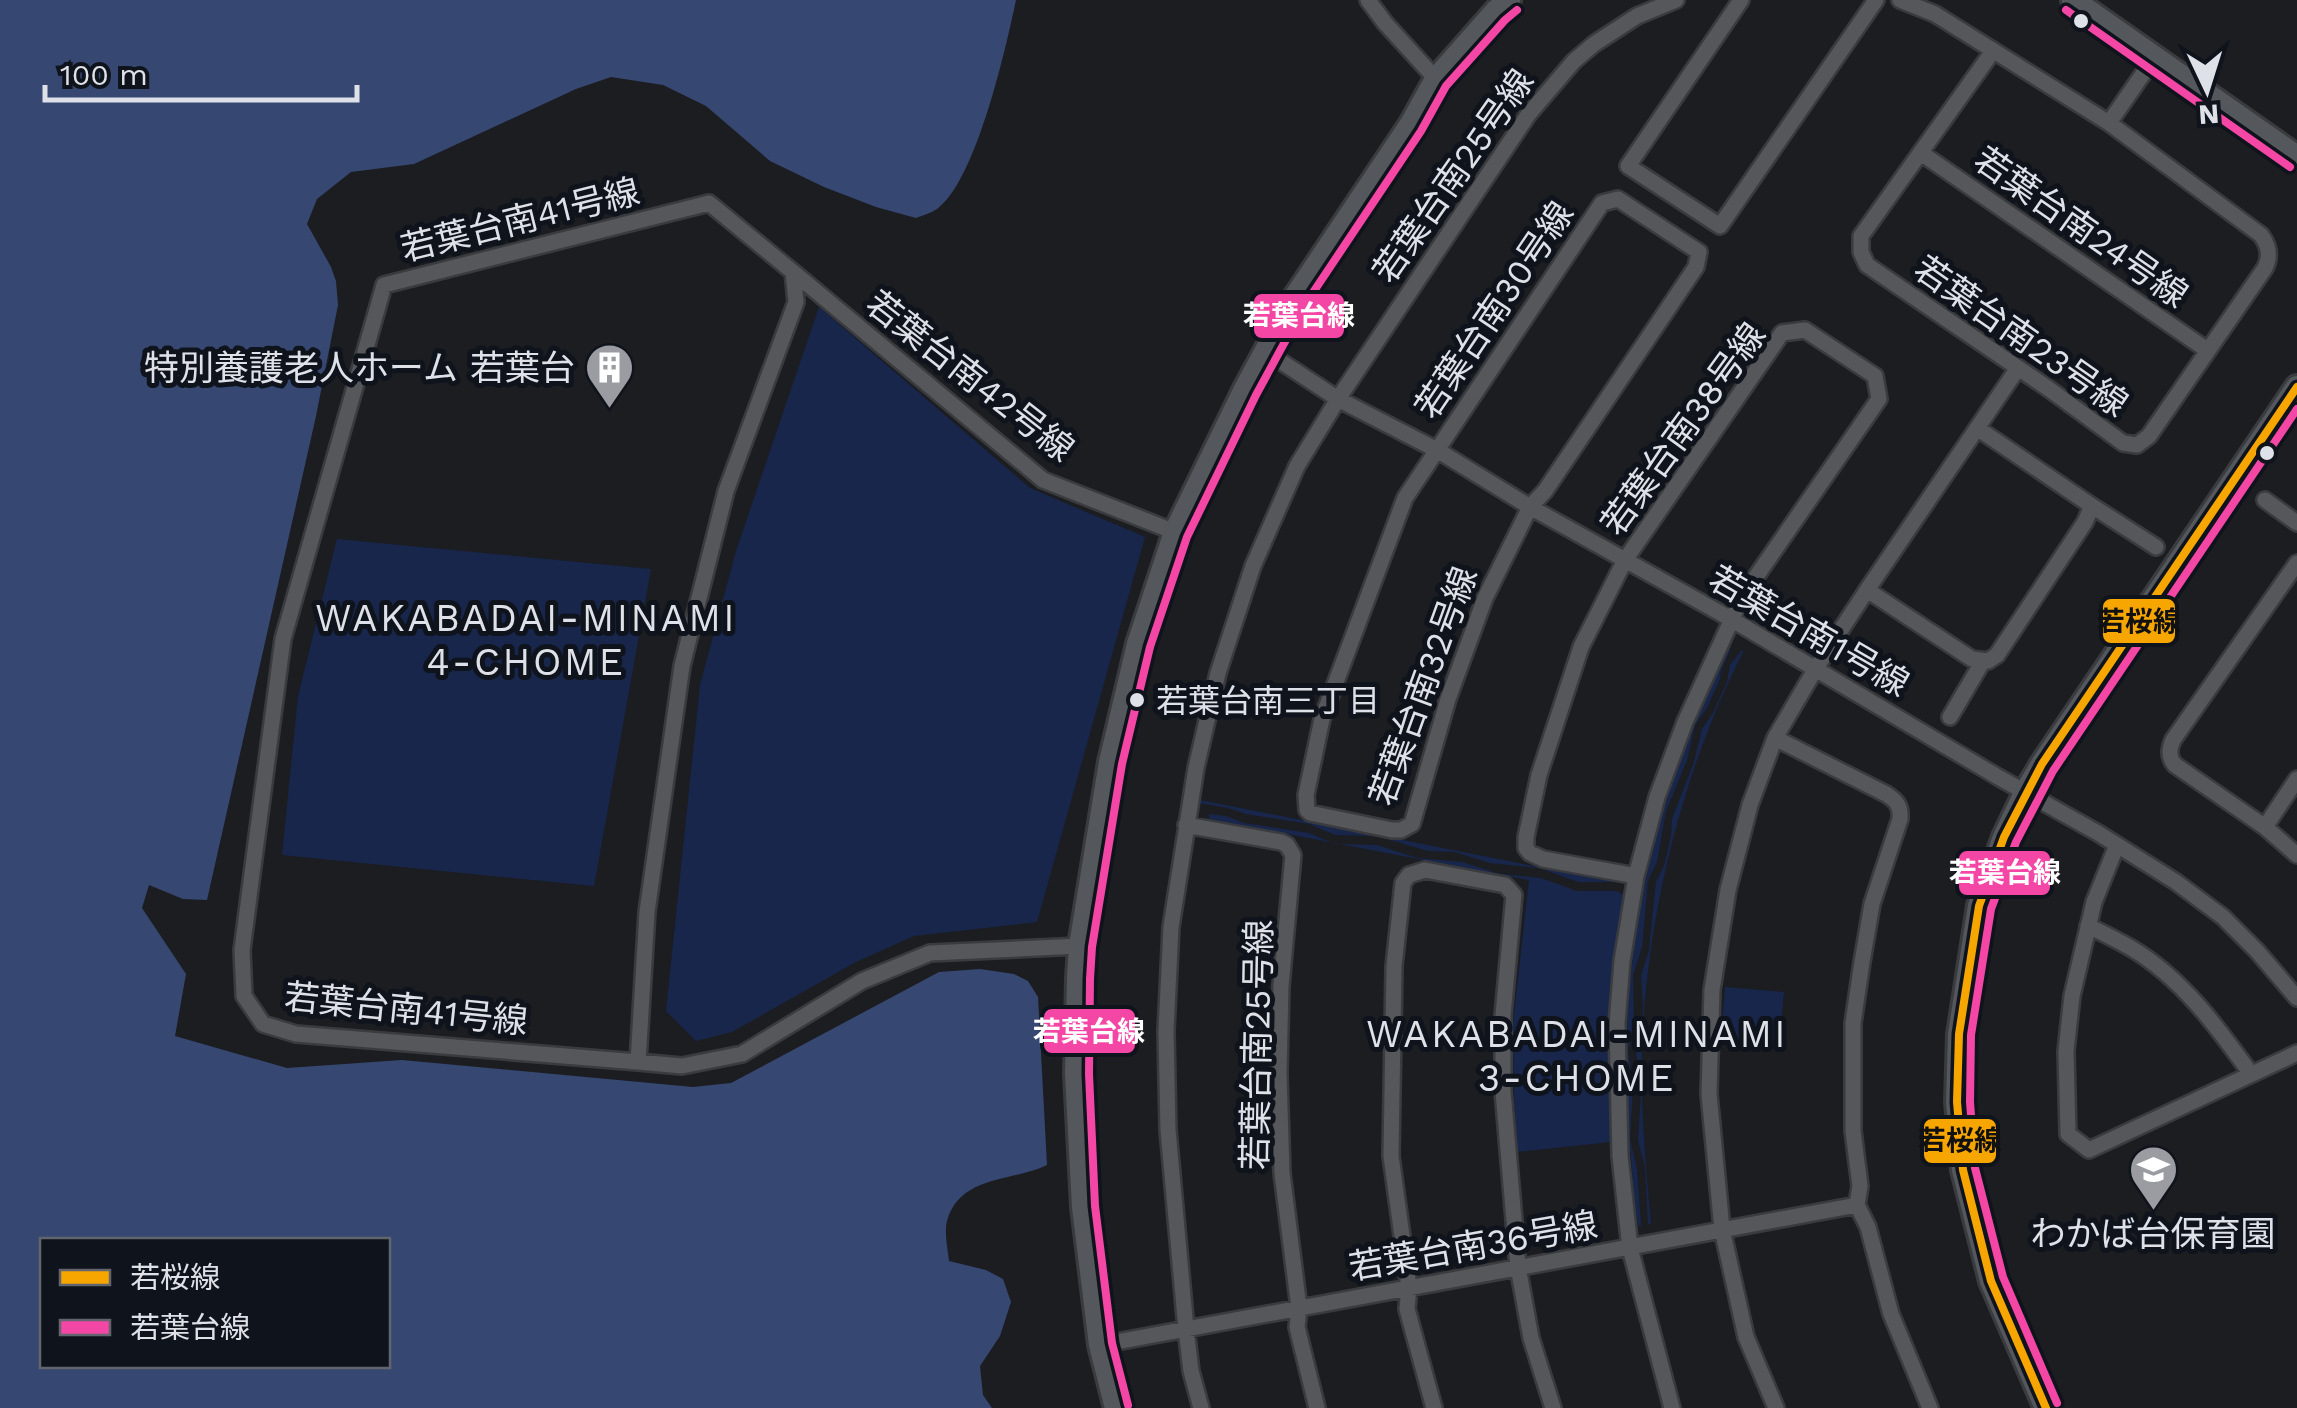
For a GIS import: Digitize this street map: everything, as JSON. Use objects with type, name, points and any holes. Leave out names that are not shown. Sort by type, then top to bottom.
[{"type":"street","points":[[1368,0],[1436,79]]},
{"type":"street","points":[[1116,1408],[1100,1345],[1083,1207],[1076,1074],[1080,946],[1110,762],[1138,644],[1175,532],[1295,297],[1411,124],[1436,79],[1509,0]]},
{"type":"street","name":"若葉台南25号線","points":[[1201,1408],[1186,1329],[1168,1130],[1166,1031],[1171,927],[1196,768],[1218,673],[1253,566],[1297,466],[1338,399],[1469,200],[1551,85],[1610,32],[1636,16],[1676,0]]},
{"type":"street","points":[[1741,0],[1628,166],[1720,226],[1876,0]]},
{"type":"street","points":[[1900,0],[1935,14],[2108,124],[2154,58]]},
{"type":"street","points":[[2073,0],[2297,157]]},
{"type":"street","name":"若葉台南23号線","points":[[1992,52],[1861,236],[1861,252],[1867,265],[2123,443],[2137,445],[2148,436],[2269,257],[2262,235],[2108,124]]},
{"type":"street","name":"若葉台南24号線","points":[[1921,152],[2207,350]]},
{"type":"street","name":"若葉台南30号線","points":[[1437,450],[1602,202],[1618,199],[1699,252],[1696,267],[1545,491],[1530,506]]},
{"type":"street","name":"若葉台南41号線","points":[[794,272],[708,203],[384,285],[283,639],[242,950],[244,996],[263,1024],[296,1034],[682,1066],[742,1054],[862,981],[930,953],[1080,946]]},
{"type":"street","points":[[638,1062],[647,912],[682,666],[726,491],[796,302],[794,272]]},
{"type":"street","name":"若葉台南42号線","points":[[794,272],[1043,480],[1175,532]]},
{"type":"street","name":"若葉台南38号線","points":[[1636,876],[1543,859],[1530,853],[1525,843],[1540,775],[1581,646],[1624,560],[1782,333],[1806,330],[1875,376],[1879,399],[1731,619],[1657,797],[1628,912],[1617,1024],[1620,1156],[1630,1248],[1672,1408]]},
{"type":"street","name":"若葉台南1号線","points":[[1265,351],[1338,399],[1437,450],[2117,845],[2223,917],[2297,998]]},
{"type":"street","points":[[1776,1408],[1746,1337],[1722,1229],[1709,1094],[1712,990],[1728,890],[1750,806],[1775,738],[1816,668],[2018,368]]},
{"type":"street","points":[[2046,1408],[1992,1281],[1963,1170],[1956,1102],[1958,1034],[1980,906],[2004,836],[2026,790],[2297,388]]},
{"type":"street","points":[[1977,428],[2156,548]]},
{"type":"street","name":"若葉台南32号線","points":[[1437,450],[1405,498],[1322,719],[1306,795],[1310,813],[1392,830],[1412,824],[1448,698],[1478,614],[1530,506]]},
{"type":"street","points":[[2264,500],[2297,523]]},
{"type":"street","points":[[1950,717],[1983,662],[1997,655],[2086,522],[2092,506]]},
{"type":"street","points":[[2297,562],[2173,740],[2170,750],[2175,765],[2265,827],[2297,855]]},
{"type":"street","points":[[1868,590],[1972,660],[1983,662]]},
{"type":"street","points":[[1775,738],[1886,794],[1900,808],[1900,819],[1872,904],[1853,1023],[1853,1131],[1860,1186],[1857,1205],[1868,1227],[1891,1314],[1930,1408]]},
{"type":"street","points":[[2265,827],[2297,780]]},
{"type":"street","name":"若葉台南25号線","points":[[1186,825],[1281,842],[1292,855],[1278,1074],[1282,1174],[1299,1308],[1297,1327],[1318,1408]]},
{"type":"street","points":[[2117,845],[2094,902],[2072,996],[2066,1051],[2068,1134],[2089,1150],[2297,1053]]},
{"type":"street","points":[[1434,1408],[1408,1308],[1409,1287],[1391,1156],[1394,966],[1402,884],[1409,875],[1425,870],[1506,884],[1514,896],[1503,1016],[1502,1091],[1518,1267],[1532,1338],[1553,1408]]},
{"type":"street","points":[[2088,926],[2134,949],[2176,982],[2216,1024],[2251,1074]]},
{"type":"street","name":"若葉台南36号線","points":[[1100,1345],[1857,1205]]},
{"type":"shaded area","points":[[0,0],[1016,0],[987,112],[964,171],[937,209],[916,218],[824,187],[770,161],[706,106],[663,85],[611,77],[576,89],[414,164],[351,172],[317,199],[307,224],[331,267],[338,305],[207,900],[183,899],[149,885],[142,908],[186,974],[175,1036],[287,1068],[402,1060],[693,1087],[731,1083],[939,972],[980,969],[1014,974],[1028,981],[1038,997],[1047,1165],[989,1182],[963,1195],[946,1226],[949,1261],[986,1270],[1003,1279],[1011,1302],[1000,1336],[980,1366],[983,1395],[992,1408],[0,1408]]},
{"type":"shaded area","points":[[819,307],[1030,488],[1145,537],[1037,922],[914,936],[856,962],[732,1032],[696,1041],[666,1011],[700,685],[736,551]]},
{"type":"shaded area","points":[[337,539],[651,569],[594,886],[282,855],[298,696]]},
{"type":"shaded area","points":[[1731,644],[1720,679],[1695,725],[1687,760],[1666,811],[1657,862],[1648,880],[1642,947],[1633,975],[1634,1028],[1628,1050],[1633,1087],[1630,1139],[1637,1169],[1639,1227],[1634,1193],[1626,1093],[1627,1026],[1633,960],[1643,894],[1678,765],[1702,703]]},
{"type":"shaded area","points":[[1744,650],[1688,786],[1654,928],[1642,1050],[1648,1224],[1645,1167],[1638,1141],[1641,1091],[1636,1052],[1642,1027],[1641,976],[1649,950],[1656,882],[1664,866],[1672,819],[1702,729],[1727,682],[1730,665]]},
{"type":"shaded area","points":[[1200,800],[1614,882],[1578,882],[1539,868],[1490,863],[1455,852],[1428,851],[1377,836],[1335,835],[1309,824],[1246,814],[1199,803]]},
{"type":"shaded area","points":[[1209,814],[1309,833],[1331,842],[1209,819]]},
{"type":"shaded area","points":[[1341,844],[1377,845],[1417,858],[1462,862],[1500,874],[1541,878],[1577,891],[1616,891],[1625,895],[1610,1016],[1611,1142],[1517,1152],[1513,1023],[1529,880]]},
{"type":"shaded area","points":[[1725,987],[1784,992],[1779,1043],[1721,1039]]},
{"type":"transit line","name":"若葉台線","points":[[1128,1405],[1112,1343],[1095,1206],[1089,1074],[1090,979],[1122,764],[1150,647],[1187,537],[1306,303],[1421,131],[1446,86],[1517,10]]},
{"type":"transit line","name":"若葉台線","points":[[2066,10],[2290,167]]},
{"type":"transit line","name":"若桜線","points":[[2046,1408],[1991,1281],[1963,1170],[1957,1102],[1959,1034],[1979,906],[2004,837],[2042,764],[2297,387]]},
{"type":"transit line","name":"若葉台線","points":[[2057,1403],[2003,1277],[1975,1168],[1970,1102],[1971,1035],[1991,909],[2016,842],[2053,771],[2297,409]]},
{"type":"place","name":"特別養護老人ホーム 若葉台","points":[[610,410]]},
{"type":"place","name":"若葉台南三丁目","points":[[1137,700]]},
{"type":"place","name":"わかば台保育園","points":[[2153,1212]]},
{"type":"district","name":"WAKABADAI-MINAMI 4-CHOME","points":[[526,640]]},
{"type":"district","name":"WAKABADAI-MINAMI 3-CHOME","points":[[1577,1056]]}]
